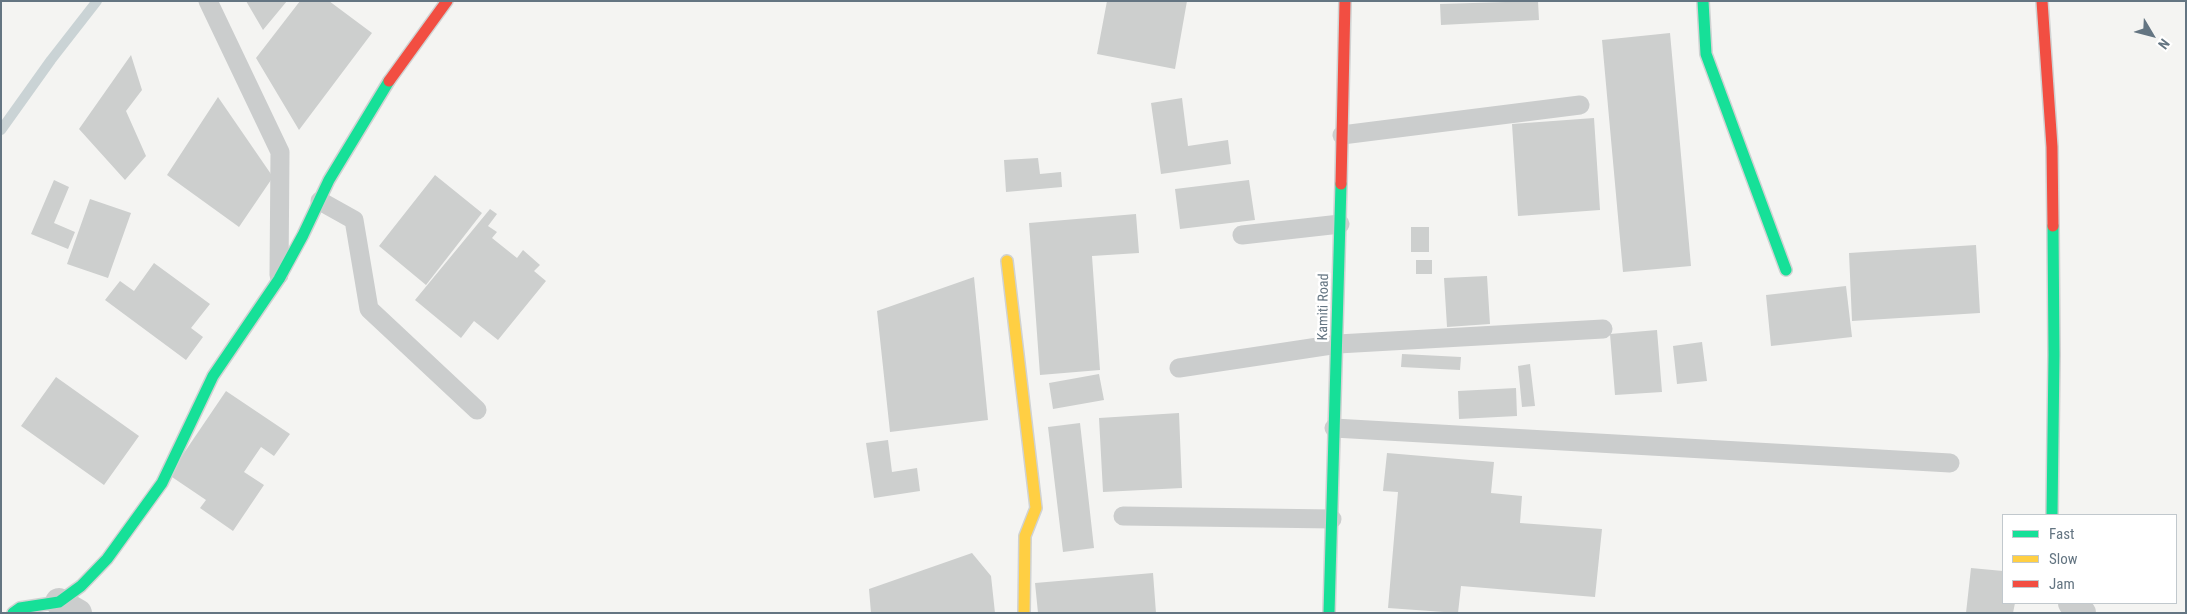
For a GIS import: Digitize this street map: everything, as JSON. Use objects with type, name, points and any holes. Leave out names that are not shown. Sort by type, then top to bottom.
[{"type":"street","points":[[13,613],[20,608],[69,607],[81,586],[107,559],[162,483],[213,376],[279,279],[329,180],[392,76],[447,1]]},
{"type":"street","name":"Kamiti Road","points":[[1329,613],[1338,344],[1344,1]]},
{"type":"street","points":[[1703,1],[1706,54],[1786,270]]},
{"type":"street","points":[[2042,1],[2052,147],[2054,355],[2052,514]]},
{"type":"street","points":[[1007,261],[1036,508],[1025,536],[1024,613]]},
{"type":"street","points":[[2073,604],[2082,613]]},
{"type":"lane","points":[[208,1],[280,152],[279,279]]},
{"type":"lane","points":[[1342,135],[1580,105]]},
{"type":"lane","points":[[320,201],[354,220],[369,309],[476,410]]},
{"type":"lane","points":[[1242,234],[1340,224]]},
{"type":"lane","points":[[1178,368],[1338,344],[1603,329]]},
{"type":"lane","points":[[1334,428],[1950,463]]},
{"type":"lane","points":[[1123,516],[1332,519]]},
{"type":"building","points":[[246,1],[287,1],[263,30]]},
{"type":"building","points":[[300,1],[329,1],[372,33],[299,130],[256,58]]},
{"type":"building","points":[[1107,1],[1187,1],[1175,69],[1097,54]]},
{"type":"building","points":[[1538,1],[1539,20],[1441,25],[1440,4]]},
{"type":"building","points":[[1670,33],[1691,266],[1623,272],[1602,40]]},
{"type":"building","points":[[131,55],[142,90],[126,111],[146,156],[125,180],[79,129]]},
{"type":"building","points":[[218,97],[273,177],[239,227],[167,175]]},
{"type":"building","points":[[1182,98],[1188,146],[1228,140],[1231,164],[1161,174],[1151,103]]},
{"type":"building","points":[[1594,118],[1600,210],[1518,216],[1512,124]]},
{"type":"building","points":[[1038,158],[1040,174],[1061,172],[1062,187],[1006,192],[1004,160]]},
{"type":"building","points":[[435,175],[482,213],[426,285],[379,246]]},
{"type":"building","points":[[54,180],[69,187],[54,223],[75,232],[68,249],[31,234]]},
{"type":"building","points":[[1249,180],[1255,220],[1180,229],[1175,189]]},
{"type":"building","points":[[90,199],[131,213],[108,278],[67,264]]},
{"type":"building","points":[[490,209],[497,214],[488,226],[497,232],[492,238],[517,258],[523,250],[540,265],[534,271],[546,281],[498,340],[474,321],[461,338],[415,300]]},
{"type":"building","points":[[1136,214],[1139,253],[1092,256],[1100,370],[1040,375],[1029,223]]},
{"type":"building","points":[[1411,227],[1429,227],[1429,252],[1411,252]]},
{"type":"building","points":[[1976,245],[1980,313],[1852,321],[1849,253]]},
{"type":"building","points":[[1416,260],[1432,260],[1432,274],[1416,274]]},
{"type":"building","points":[[154,263],[210,304],[191,328],[203,337],[186,360],[105,300],[120,281],[134,291]]},
{"type":"building","points":[[1487,276],[1490,324],[1447,327],[1444,278]]},
{"type":"building","points":[[974,277],[988,420],[890,432],[877,311]]},
{"type":"building","points":[[1846,286],[1852,337],[1771,346],[1766,295]]},
{"type":"building","points":[[1657,330],[1662,392],[1615,395],[1610,334]]},
{"type":"building","points":[[1702,342],[1707,381],[1677,384],[1673,346]]},
{"type":"building","points":[[1402,354],[1461,357],[1460,370],[1401,367]]},
{"type":"building","points":[[1530,364],[1535,406],[1522,407],[1518,366]]},
{"type":"building","points":[[1099,374],[1104,400],[1053,409],[1049,383]]},
{"type":"building","points":[[56,377],[139,436],[104,485],[21,426]]},
{"type":"building","points":[[1516,388],[1517,416],[1459,419],[1458,391]]},
{"type":"building","points":[[226,391],[290,434],[274,456],[261,447],[244,472],[264,485],[233,531],[200,508],[206,500],[169,475]]},
{"type":"building","points":[[1179,413],[1182,488],[1103,492],[1099,418]]},
{"type":"building","points":[[1080,423],[1094,548],[1063,552],[1048,427]]},
{"type":"building","points":[[888,440],[892,472],[917,468],[920,491],[874,498],[866,443]]},
{"type":"building","points":[[1387,453],[1494,462],[1491,493],[1522,496],[1520,523],[1602,529],[1595,597],[1461,586],[1458,613],[1388,608],[1398,492],[1383,491]]},
{"type":"building","points":[[972,553],[991,576],[995,613],[871,613],[869,589]]},
{"type":"building","points":[[1971,568],[2002,571],[2002,604],[2015,604],[2013,613],[1966,613]]},
{"type":"building","points":[[1153,573],[1156,613],[1038,613],[1035,583]]},
{"type":"waterway","points":[[1,130],[51,60],[97,1]]},
{"type":"traffic: fast","points":[[1703,1],[1706,54],[1786,270]]},
{"type":"traffic: fast","points":[[13,613],[20,608],[59,602],[81,586],[107,559],[162,483],[213,376],[279,279],[303,235],[329,180],[389,81]]},
{"type":"traffic: fast","points":[[1329,613],[1341,184]]},
{"type":"traffic: fast","points":[[2052,514],[2053,226]]},
{"type":"traffic: slow","points":[[1007,261],[1036,508],[1025,536],[1024,613]]},
{"type":"traffic: jam","points":[[389,81],[447,1]]},
{"type":"traffic: jam","points":[[1341,184],[1345,1]]},
{"type":"traffic: jam","points":[[2042,1],[2052,147],[2053,226]]}]
